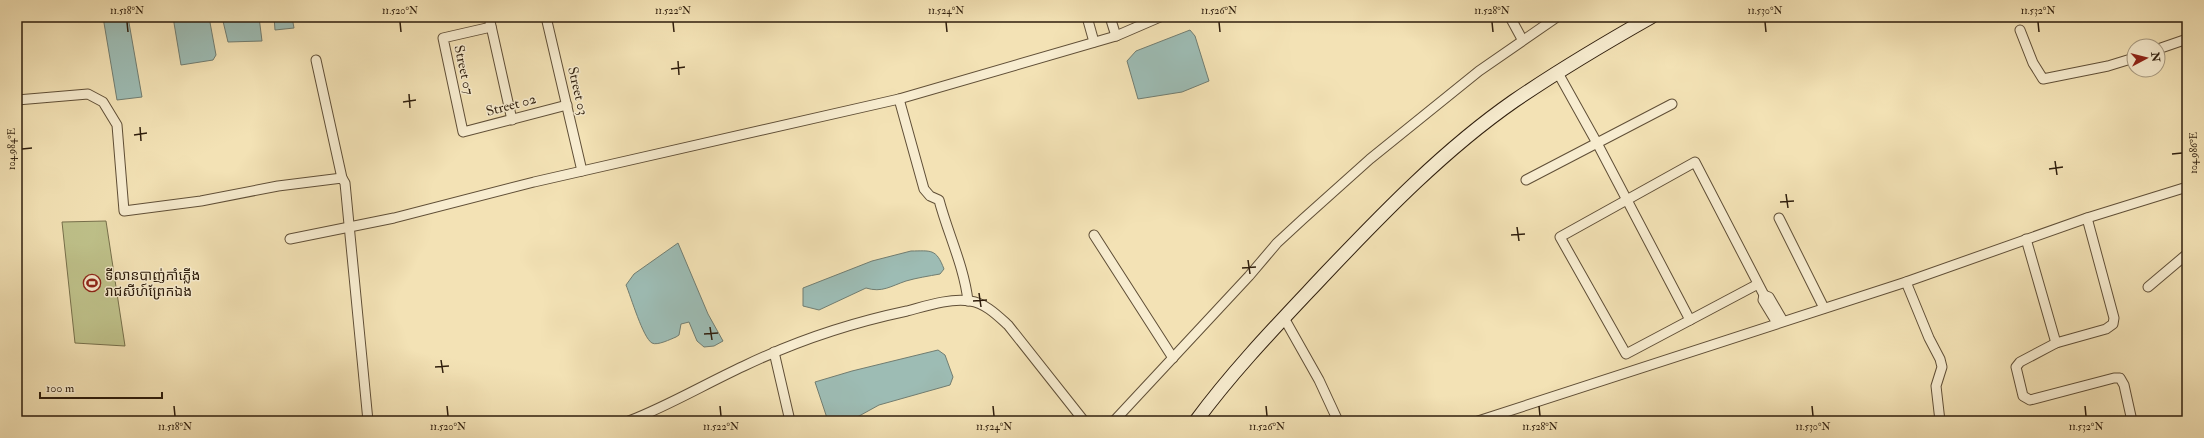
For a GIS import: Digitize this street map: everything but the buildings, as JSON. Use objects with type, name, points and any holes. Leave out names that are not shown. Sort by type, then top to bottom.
[{"type":"street","points":[[489,17],[512,120]]},
{"type":"street","name":"Street 03","points":[[546,17],[582,171]]},
{"type":"street","points":[[1087,17],[1094,42]]},
{"type":"street","points":[[1110,17],[1116,36]]},
{"type":"street","points":[[290,239],[394,218],[582,171],[899,99],[1116,36],[1160,17]]},
{"type":"street","points":[[1510,17],[1522,39]]},
{"type":"street","points":[[1114,421],[1277,243],[1302,219],[1370,159],[1479,71],[1522,39],[1557,17]]},
{"type":"street","points":[[1196,421],[1238,367],[1376,221],[1429,172],[1472,134],[1514,101],[1651,17]]},
{"type":"street","name":"Street 07","points":[[463,132],[443,38],[491,27]]},
{"type":"street","points":[[2020,30],[2033,63],[2043,79],[2126,60]]},
{"type":"street","points":[[2166,46],[2187,39]]},
{"type":"street","points":[[316,60],[342,178],[346,183],[368,421]]},
{"type":"street","points":[[1558,74],[1597,143],[1690,320]]},
{"type":"street","points":[[17,100],[88,94],[103,102],[117,125],[124,211],[201,201],[278,186],[342,178]]},
{"type":"street","points":[[899,99],[924,189],[930,196],[939,200],[951,243],[960,263],[968,301]]},
{"type":"street","points":[[1526,180],[1672,104]]},
{"type":"street","name":"Street 02","points":[[463,132],[567,105]]},
{"type":"street","points":[[1758,284],[1626,354],[1560,236],[1695,162],[1764,295],[1769,297],[1780,322]]},
{"type":"street","points":[[1478,421],[1906,282],[2087,218],[2187,187]]},
{"type":"street","points":[[1779,218],[1824,308]]},
{"type":"street","points":[[2087,218],[2114,318],[2113,324],[2106,329],[2056,343],[2020,362],[2016,367],[2024,398],[2033,400],[2114,378],[2120,378],[2124,385],[2132,421]]},
{"type":"street","points":[[1094,235],[1173,358]]},
{"type":"street","points":[[2026,239],[2056,343]]},
{"type":"street","points":[[2148,287],[2187,254]]},
{"type":"street","points":[[1906,282],[1929,338],[1940,359],[1942,367],[1936,386],[1940,421]]},
{"type":"street","points":[[629,421],[642,419],[774,352],[864,320],[943,303],[968,301],[978,303],[994,313],[1008,325],[1084,421]]},
{"type":"street","points":[[1284,318],[1319,380],[1338,421]]},
{"type":"street","points":[[774,352],[790,421]]},
{"type":"green space","name":"ទីលានបាញ់កាំភ្លើង រាជសីហ៍ព្រែកឯង","points":[[106,221],[125,346],[75,343],[62,222]]},
{"type":"water","points":[[103,17],[128,17],[142,97],[117,100]]},
{"type":"water","points":[[173,17],[209,17],[216,55],[213,60],[181,65]]},
{"type":"water","points":[[222,17],[259,17],[262,41],[228,42]]},
{"type":"water","points":[[274,17],[292,17],[294,28],[275,30]]},
{"type":"water","points":[[1190,30],[1195,36],[1209,81],[1182,92],[1138,99],[1127,61],[1136,51]]},
{"type":"water","points":[[678,243],[708,314],[723,341],[714,346],[704,347],[697,341],[689,322],[681,324],[679,335],[676,337],[660,343],[652,343],[641,326],[626,285],[634,274]]},
{"type":"water","points":[[911,251],[932,252],[938,257],[944,269],[940,274],[910,280],[882,289],[877,290],[866,288],[819,310],[803,306],[803,288],[872,261]]},
{"type":"water","points":[[938,350],[945,355],[953,377],[950,385],[879,405],[850,421],[828,421],[815,382],[852,371]]},
{"type":"place","name":"ទីលានបាញ់កាំភ្លើង រាជសីហ៍ព្រែកឯង","points":[[92,283]]}]
